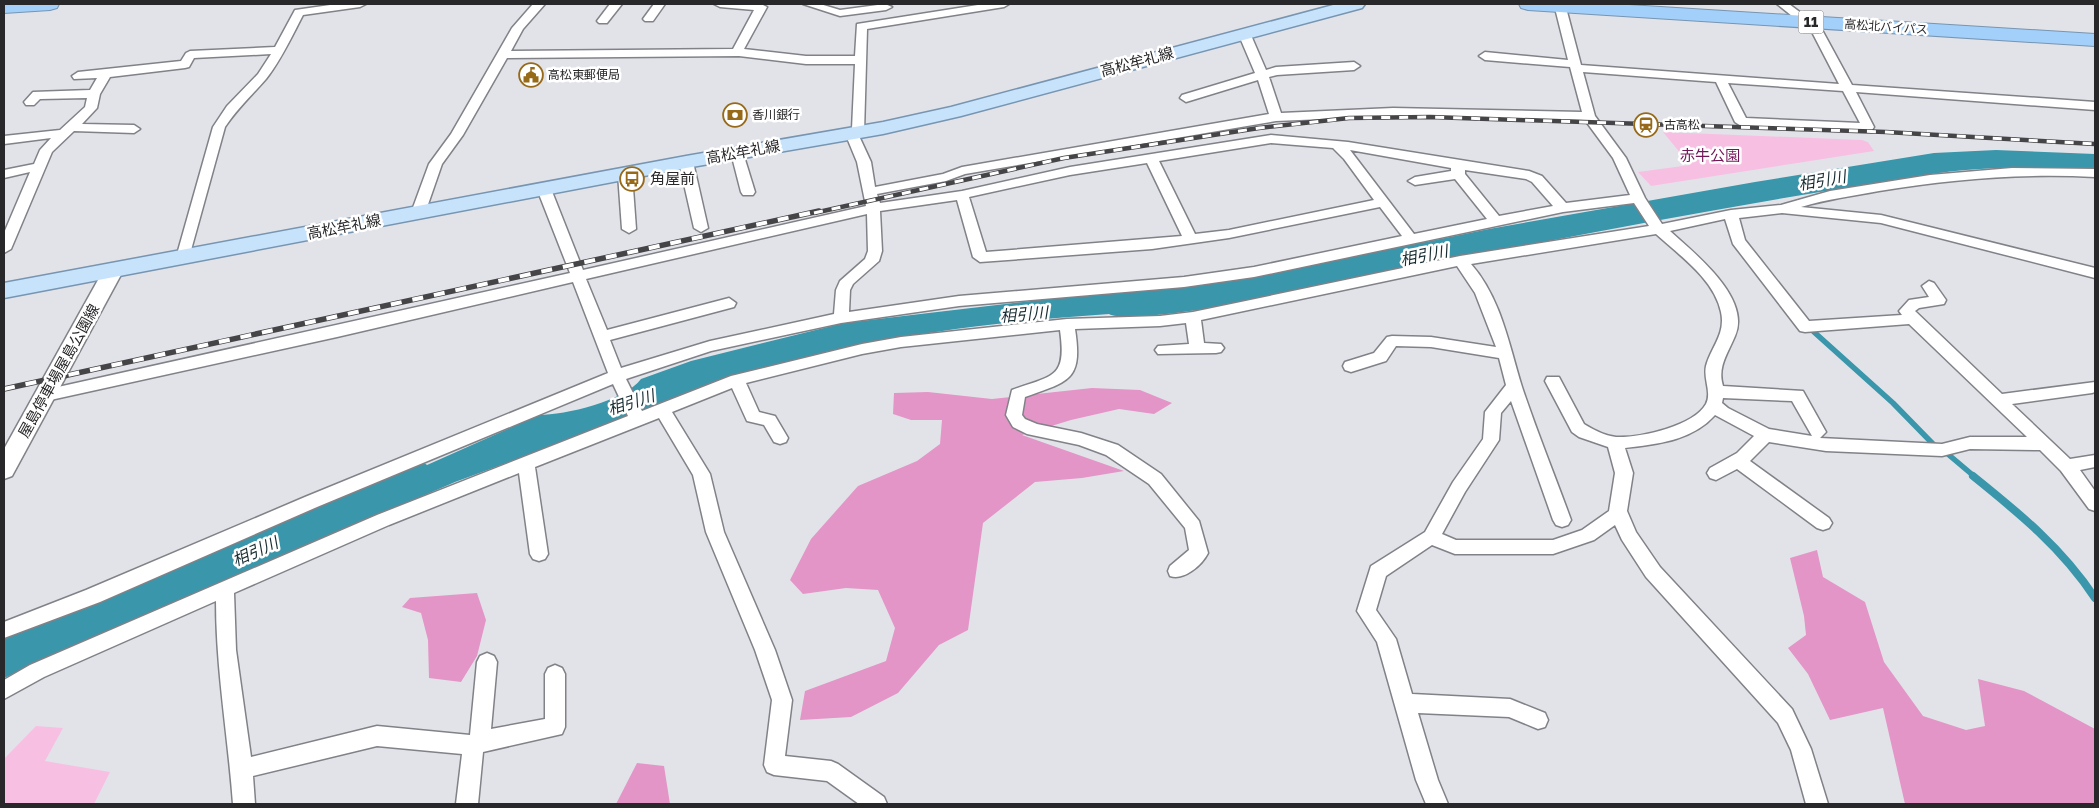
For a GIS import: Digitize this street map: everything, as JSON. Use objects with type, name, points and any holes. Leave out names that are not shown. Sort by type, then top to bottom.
[{"type":"highway","points":[[4,7],[50,4]]},
{"type":"highway","name":"高松北バイパス","points":[[1528,4],[2095,40]]},
{"type":"highway","name":"高松北バイパス","points":[[1703,4],[1785,7],[2095,31]]},
{"type":"main road","name":"高松牟礼線","points":[[4,291],[686,162],[855,133],[954,112],[1356,4]]},
{"type":"main road","name":"屋島停車場屋島公園線","points":[[4,470],[114,271]]},
{"type":"street","points":[[183,258],[219,127],[231,110],[262,76],[279,50],[299,12],[360,4]]},
{"type":"street","points":[[418,213],[429,178],[436,164],[457,135],[518,28],[539,4]]},
{"type":"street","points":[[603,22],[616,4]]},
{"type":"street","points":[[649,19],[659,4]]},
{"type":"street","points":[[720,4],[762,7],[736,52]]},
{"type":"street","points":[[809,4],[840,13],[886,6],[890,22]]},
{"type":"street","points":[[841,318],[844,290],[847,281],[872,260],[875,251],[873,199],[869,192],[864,162],[855,133],[861,60],[861,26],[1004,4]]},
{"type":"street","points":[[1560,5],[1589,116],[1619,158],[1639,200],[1657,226],[1709,275],[1722,294],[1729,313],[1729,333],[1714,365],[1712,377],[1715,398],[1722,412],[1766,435],[1826,444],[1942,450],[1970,443],[2044,444]]},
{"type":"street","points":[[1720,78],[1741,122],[1868,127],[1846,88],[1832,56],[1810,22],[1785,7]]},
{"type":"street","points":[[1244,33],[1262,75],[1276,117]]},
{"type":"street","points":[[78,76],[185,64],[190,55],[279,50]]},
{"type":"street","points":[[502,55],[736,52],[806,60],[861,60]]},
{"type":"street","points":[[1485,56],[1720,78],[2095,106]]},
{"type":"street","points":[[1186,98],[1276,71],[1354,66]]},
{"type":"street","points":[[4,249],[37,167],[46,150],[91,108],[94,94],[106,74]]},
{"type":"street","points":[[30,102],[37,95],[94,94]]},
{"type":"street","points":[[869,192],[946,177],[962,171],[1144,138],[1276,117],[1399,110],[1589,116]]},
{"type":"street","points":[[4,140],[67,130],[134,130]]},
{"type":"street","points":[[46,395],[337,332],[874,208],[962,195],[1070,171],[1271,139],[1349,145],[1371,152],[1439,161],[1458,170],[1496,221]]},
{"type":"street","points":[[1336,145],[1350,156],[1410,238]]},
{"type":"street","points":[[737,153],[748,192]]},
{"type":"street","points":[[1151,158],[1192,239]]},
{"type":"street","points":[[686,162],[701,228]]},
{"type":"street","points":[[4,174],[37,167]]},
{"type":"street","points":[[1415,181],[1458,170],[1529,175],[1537,179],[1563,208]]},
{"type":"street","points":[[1782,209],[1809,199],[1936,178],[2033,171],[2095,173]]},
{"type":"street","points":[[625,174],[629,229]]},
{"type":"street","points":[[544,189],[602,338],[636,416]]},
{"type":"street","points":[[962,195],[980,257],[1152,244],[1229,234],[1383,202]]},
{"type":"street","points":[[4,630],[102,592],[311,502],[621,382],[634,369],[710,346],[841,318],[959,301],[1184,282],[1254,272],[1410,238],[1563,208],[1639,200]]},
{"type":"street","points":[[4,210],[21,207]]},
{"type":"street","points":[[4,690],[37,671],[225,588],[383,520],[526,463],[636,416],[662,409],[737,380],[862,349],[900,342],[1067,324],[1160,321],[1193,317],[1460,261],[1731,214],[1782,209],[1880,219],[2095,273]]},
{"type":"street","points":[[1731,214],[1738,241],[1805,327],[1914,319]]},
{"type":"street","points":[[1460,261],[1472,273],[1493,313],[1514,386],[1562,520]]},
{"type":"street","points":[[1929,286],[1939,300],[1914,304],[1907,310],[1972,378],[2000,400],[2067,466],[2095,504]]},
{"type":"street","points":[[602,338],[729,303]]},
{"type":"street","points":[[1193,317],[1197,348]]},
{"type":"street","points":[[1067,324],[1071,351],[1068,370],[1058,379],[1018,394],[1014,415],[1019,423],[1034,430],[1081,439],[1112,450],[1155,479],[1193,526],[1199,552],[1177,571]]},
{"type":"street","points":[[1351,366],[1380,356],[1392,341],[1431,342],[1506,354]]},
{"type":"street","points":[[1163,350],[1216,348]]},
{"type":"street","points":[[737,380],[753,416],[769,420],[780,438]]},
{"type":"street","points":[[1553,381],[1578,428],[1585,433],[1615,443],[1655,438],[1687,429],[1699,422],[1715,398]]},
{"type":"street","points":[[1437,804],[1427,780],[1386,639],[1366,610],[1378,571],[1431,537],[1458,487],[1492,440],[1493,412],[1514,386]]},
{"type":"street","points":[[2000,400],[2092,387]]},
{"type":"street","points":[[1715,398],[1797,395],[1818,432]]},
{"type":"street","points":[[662,409],[701,474],[715,532],[765,650],[782,700],[774,765],[831,772],[876,804]]},
{"type":"street","points":[[1716,473],[1753,450],[1766,435]]},
{"type":"street","points":[[1431,537],[1455,547],[1553,548],[1588,535],[1615,516],[1618,510],[1624,473],[1615,443]]},
{"type":"street","points":[[1738,461],[1823,523]]},
{"type":"street","points":[[2067,466],[2095,461]]},
{"type":"street","points":[[526,463],[539,554]]},
{"type":"street","points":[[1618,510],[1628,535],[1653,572],[1784,716],[1801,749],[1817,804]]},
{"type":"street","points":[[225,588],[226,650],[242,769],[244,804]]},
{"type":"street","points":[[467,804],[477,744],[487,662]]},
{"type":"street","points":[[242,769],[377,736],[477,744],[554,727],[555,674]]},
{"type":"street","points":[[1404,703],[1510,708],[1538,720]]},
{"type":"green space","name":"赤牛公園","points":[[1663,132],[1862,140],[1868,142],[1874,151],[1651,186],[1638,172],[1690,165]]},
{"type":"green space","points":[[36,726],[63,728],[45,761],[110,772],[94,804],[4,804],[4,759]]},
{"type":"shaded area","points":[[1092,388],[1140,390],[1172,403],[1154,414],[1119,409],[1071,420],[1022,435],[1124,471],[1082,478],[1035,482],[983,523],[968,630],[939,645],[898,693],[851,717],[800,720],[805,691],[886,661],[895,628],[878,590],[846,588],[803,594],[790,580],[811,539],[858,486],[917,461],[940,444],[942,420],[911,420],[893,414],[894,393],[928,392],[992,399]]},
{"type":"shaded area","points":[[1817,550],[1823,577],[1865,602],[1884,662],[1923,716],[1966,730],[1985,726],[1978,679],[2024,691],[2095,729],[2095,804],[1905,804],[1883,708],[1830,720],[1808,674],[1788,648],[1806,635],[1804,616],[1790,558]]},
{"type":"shaded area","points":[[477,593],[486,620],[477,656],[461,682],[429,678],[428,640],[421,613],[402,607],[410,598]]},
{"type":"shaded area","points":[[637,763],[664,766],[670,804],[616,804]]},
{"type":"water","name":"相引川","points":[[1996,150],[2095,154],[2095,170],[2010,168],[1967,170],[1925,175],[1760,202],[1596,232],[1211,308],[1161,315],[1120,316],[1109,314],[1011,322],[946,330],[850,348],[558,444],[455,482],[4,678],[4,639],[423,462],[427,465],[539,415],[578,409],[609,400],[633,387],[641,379],[691,361],[844,323],[1040,300],[1199,285],[1258,276],[1489,229],[1755,182],[1934,153]]},
{"type":"waterway","points":[[1814,332],[1893,403],[1934,445]]},
{"type":"waterway","points":[[1949,455],[1975,477]]},
{"type":"waterway","points":[[1973,476],[2039,532],[2068,563],[2095,598]]},
{"type":"railway","points":[[814,213],[1064,158],[1259,128],[1349,118],[1430,117],[1886,132],[2095,144]]},
{"type":"railway","points":[[4,389],[819,211]]},
{"type":"place","name":"高松東郵便局","points":[[531,75]]},
{"type":"place","name":"香川銀行","points":[[735,115]]},
{"type":"place","name":"古高松","points":[[1646,125]]},
{"type":"place","name":"角屋前","points":[[632,179]]}]
